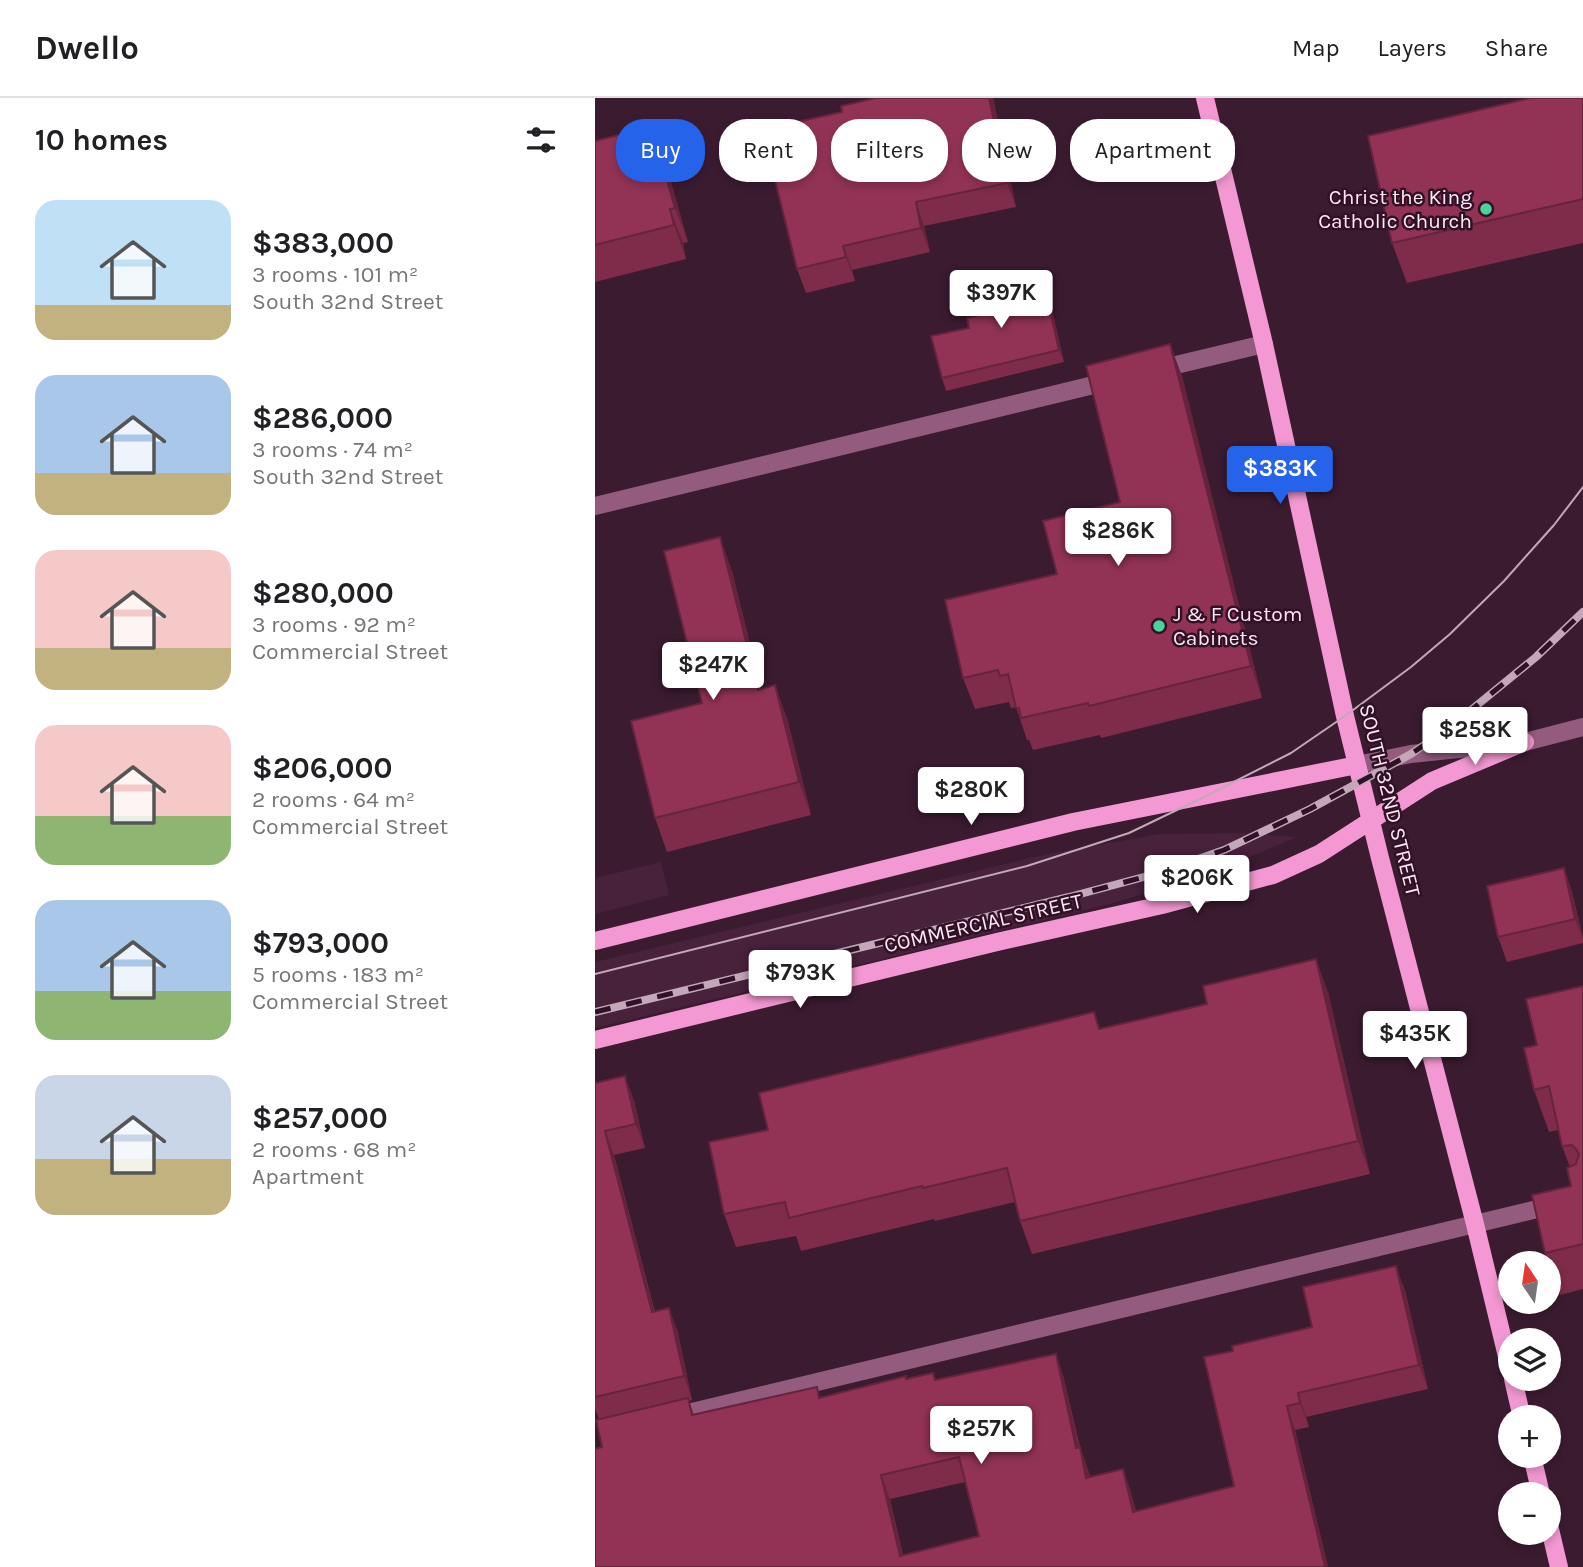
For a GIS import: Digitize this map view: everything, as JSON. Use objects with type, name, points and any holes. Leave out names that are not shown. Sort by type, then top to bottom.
[{"type":"main road","name":"SOUTH 32ND STREET","points":[[1205,98],[1264,344],[1357,765],[1500,1328]]},
{"type":"main road","name":"COMMERCIAL STREET","points":[[595,1040],[997,942],[1162,905],[1273,875],[1318,854],[1432,781],[1525,741]]},
{"type":"main road","points":[[595,941],[1073,822],[1357,765]]},
{"type":"main road","points":[[1554,1545],[1559,1567]]},
{"type":"street","points":[[595,506],[1264,344]]},
{"type":"street","points":[[1357,765],[1411,754],[1525,741],[1583,727]]},
{"type":"street","points":[[648,1422],[1583,1198]]},
{"type":"shaded area","points":[[1238,833],[1297,837],[1179,883],[1110,904],[595,1028],[595,962],[1047,854],[1160,834]]},
{"type":"shaded area","points":[[661,862],[669,895],[595,914],[595,878]]},
{"type":"building","points":[[876,98],[989,98],[993,119],[962,119],[962,182],[1007,183],[916,202],[921,228],[843,246],[846,257],[797,269],[775,182],[817,182],[817,119],[810,119],[842,112],[841,106]]},
{"type":"building","name":"Christ the King Catholic Church","points":[[1530,98],[1583,98],[1583,199],[1392,243],[1368,136]]},
{"type":"building","points":[[616,136],[616,182],[668,182],[675,208],[670,209],[674,225],[595,245],[595,141]]},
{"type":"building","points":[[1042,275],[1059,350],[942,378],[931,336],[969,328],[967,318],[987,313],[982,289]]},
{"type":"building","name":"J & F Custom Cabinets","points":[[1170,344],[1251,666],[1089,706],[1088,703],[1021,718],[1008,674],[1000,676],[998,670],[963,678],[945,600],[1057,574],[1043,521],[1120,502],[1086,366]]},
{"type":"building","points":[[720,537],[758,690],[775,685],[799,782],[655,818],[631,721],[702,703],[664,551]]},
{"type":"building","points":[[1564,868],[1575,919],[1498,937],[1487,886]]},
{"type":"building","points":[[1316,959],[1358,1141],[1020,1221],[1007,1168],[789,1218],[785,1202],[724,1214],[709,1142],[768,1130],[759,1093],[1094,1012],[1099,1029],[1207,1004],[1203,986]]},
{"type":"building","points":[[1583,986],[1583,1244],[1553,1251],[1545,1251],[1532,1195],[1571,1186],[1567,1168],[1576,1164],[1579,1154],[1572,1145],[1562,1146],[1549,1086],[1534,1090],[1524,1048],[1537,1045],[1526,999]]},
{"type":"building","points":[[625,1076],[636,1124],[605,1131],[652,1312],[669,1308],[684,1376],[595,1397],[595,1083]]},
{"type":"building","points":[[1396,1266],[1419,1365],[1298,1393],[1300,1403],[1287,1406],[1325,1567],[595,1567],[595,1449],[602,1447],[596,1420],[688,1398],[692,1415],[817,1387],[819,1398],[906,1376],[906,1379],[933,1373],[935,1380],[1056,1354],[1076,1448],[1080,1447],[1086,1478],[1123,1469],[1133,1512],[1234,1486],[1204,1357],[1233,1351],[1232,1346],[1312,1327],[1303,1287]],"holes":[[[959,1457],[979,1536],[900,1556],[881,1475]]]},
{"type":"tram line","points":[[595,974],[1027,866],[1129,833],[1206,796],[1291,753],[1411,667],[1450,634],[1504,581],[1554,525],[1583,487]]},
{"type":"railway","points":[[595,1012],[1069,897],[1155,874],[1224,850],[1310,809],[1411,754],[1449,728],[1536,657],[1583,612]]},
{"type":"place","name":"Christ the King Catholic Church","points":[[1486,209]]},
{"type":"place","name":"J & F Custom Cabinets","points":[[1159,626]]}]
